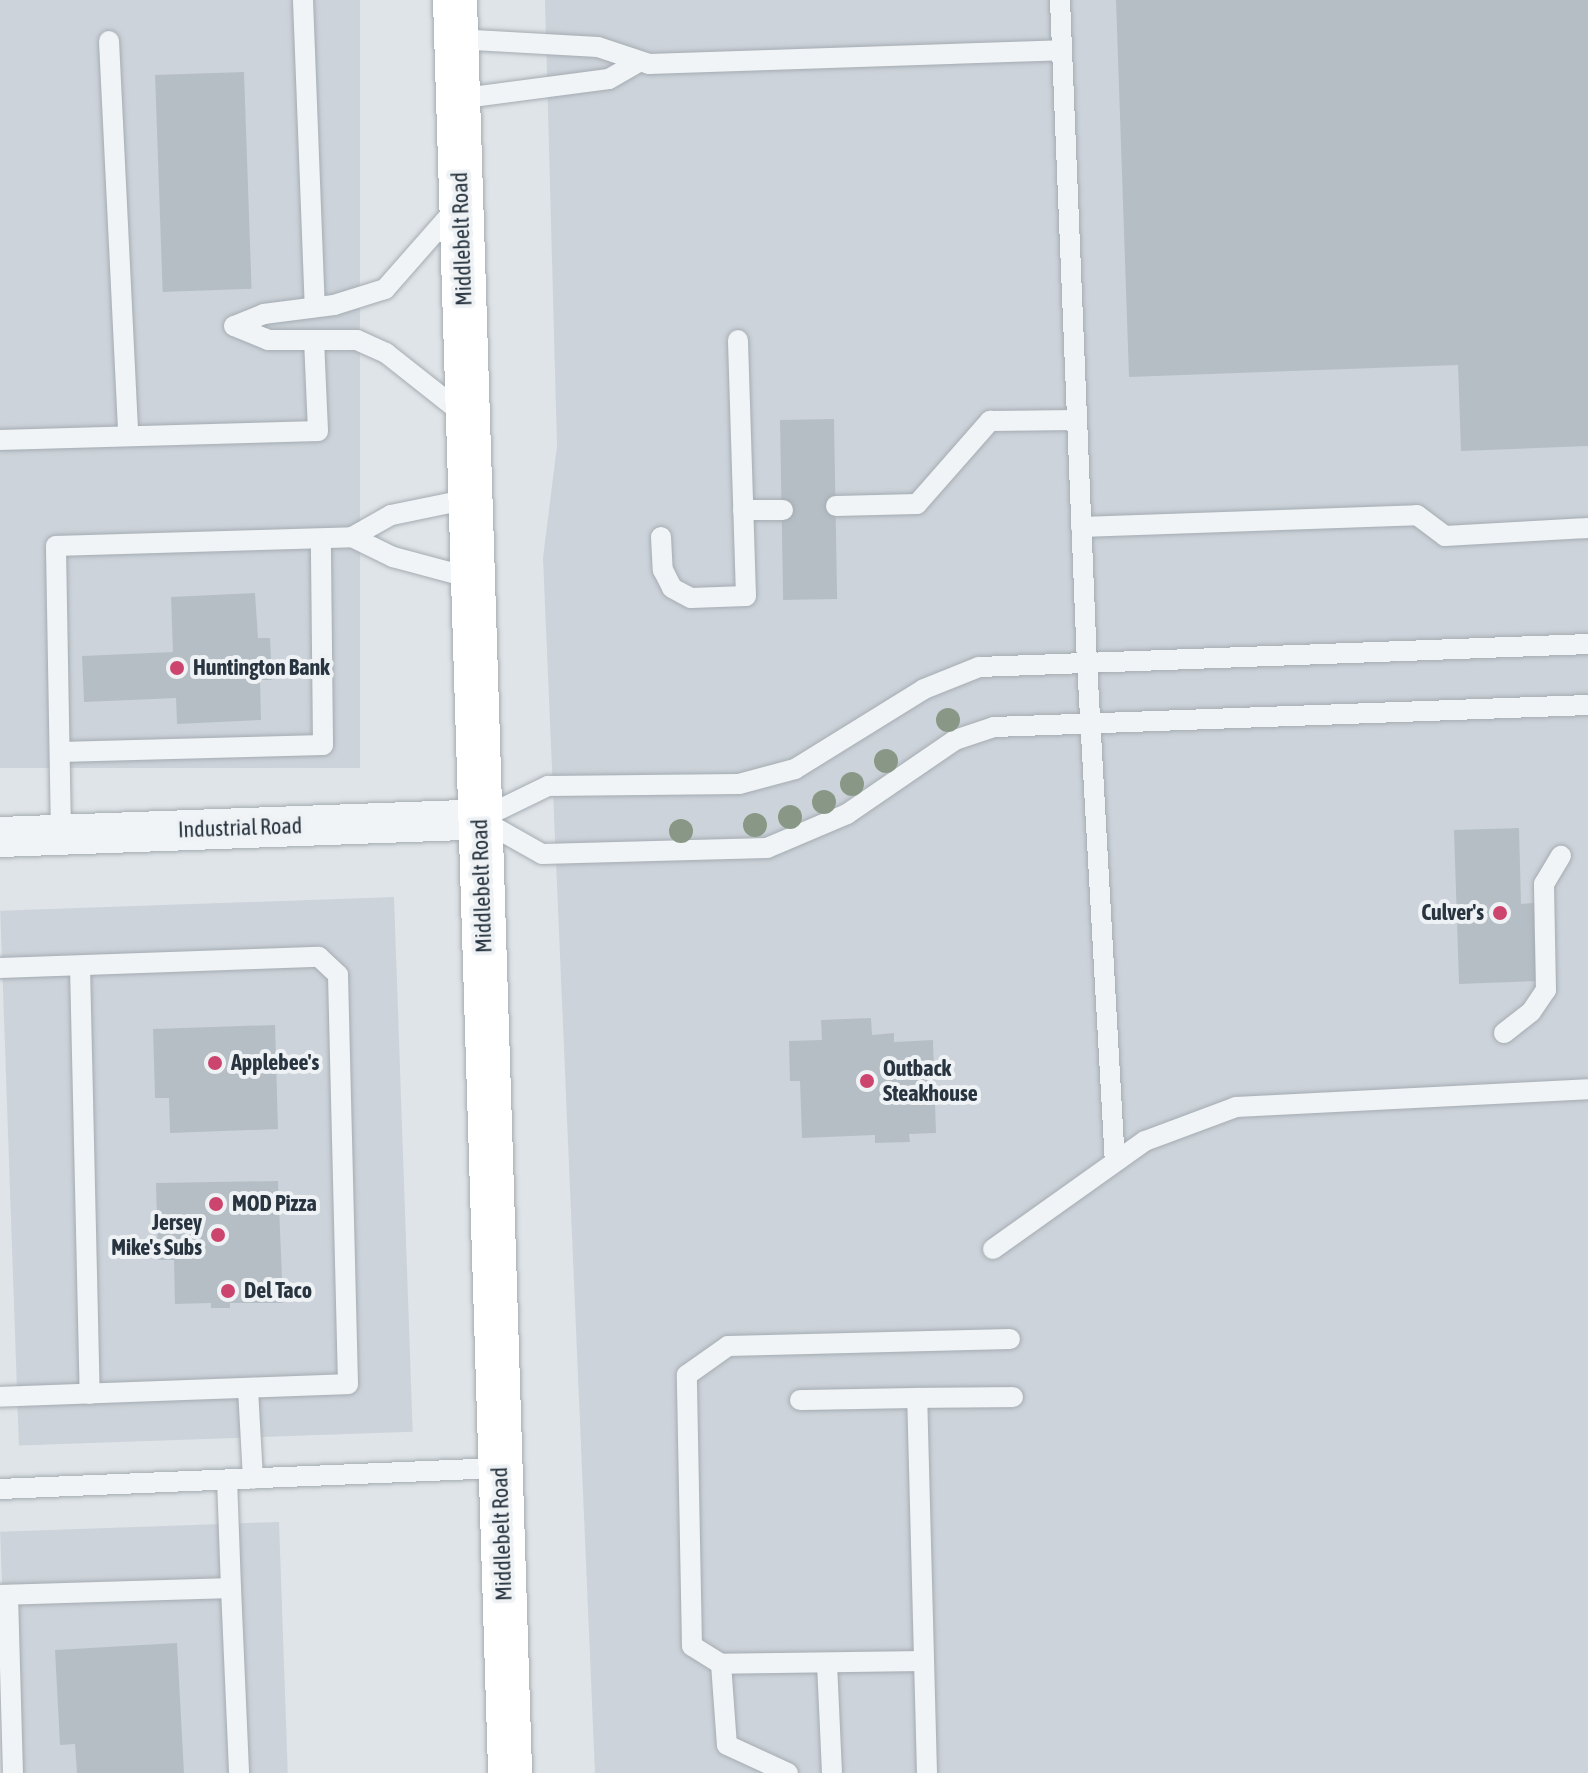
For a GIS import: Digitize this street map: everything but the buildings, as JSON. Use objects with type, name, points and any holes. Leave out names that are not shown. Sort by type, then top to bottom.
[{"type":"main road","name":"Middlebelt Road","points":[[455,20],[467,417],[474,498],[480,819],[510,1773]]},
{"type":"street","name":"Industrial Road","points":[[0,837],[480,819]]},
{"type":"lane","points":[[303,0],[315,307]]},
{"type":"lane","points":[[1060,0],[1087,663],[1115,1160]]},
{"type":"lane","points":[[455,20],[598,47],[637,63],[1062,50]]},
{"type":"lane","points":[[109,41],[128,436]]},
{"type":"lane","points":[[457,99],[609,79],[637,63]]},
{"type":"lane","points":[[461,203],[385,289],[315,307],[264,314],[234,326],[268,340],[357,340],[386,353],[467,417]]},
{"type":"lane","points":[[0,440],[318,431],[314,340]]},
{"type":"lane","points":[[661,537],[663,570],[672,588],[691,598],[746,596],[738,340]]},
{"type":"lane","points":[[836,506],[917,504],[990,421],[1077,420]]},
{"type":"lane","points":[[61,835],[56,546],[321,541],[352,537],[391,515],[474,498]]},
{"type":"lane","points":[[743,510],[783,510]]},
{"type":"lane","points":[[1081,527],[1417,515],[1445,536],[1588,528]]},
{"type":"lane","points":[[352,537],[393,557],[475,579]]},
{"type":"lane","points":[[60,752],[323,745],[321,541]]},
{"type":"lane","points":[[480,819],[548,786],[739,784],[795,769],[924,689],[979,667],[1588,644]]},
{"type":"lane","points":[[480,819],[542,854],[767,848],[847,814],[955,740],[994,727],[1588,705]]},
{"type":"lane","points":[[1504,1033],[1531,1012],[1546,990],[1544,884],[1561,856]]},
{"type":"lane","points":[[0,968],[319,957],[338,975],[348,1384],[0,1397],[0,1379]]},
{"type":"lane","points":[[80,966],[90,1394]]},
{"type":"lane","points":[[993,1249],[1115,1160],[1174,1126],[1236,1107],[1588,1089]]},
{"type":"lane","points":[[924,1661],[721,1664],[692,1646],[687,1375],[728,1346],[1010,1339]]},
{"type":"lane","points":[[248,1389],[253,1479]]},
{"type":"lane","points":[[800,1400],[1013,1397]]},
{"type":"lane","points":[[917,1398],[927,1773]]},
{"type":"lane","points":[[0,1489],[500,1468]]},
{"type":"lane","points":[[227,1480],[239,1773]]},
{"type":"lane","points":[[13,1773],[4,1595],[231,1588]]},
{"type":"lane","points":[[827,1663],[832,1773]]},
{"type":"lane","points":[[721,1664],[727,1745],[788,1773]]},
{"type":"shaded area","points":[[0,0],[360,0],[360,768],[0,768]]},
{"type":"shaded area","points":[[545,0],[1588,0],[1588,1773],[595,1773],[543,558],[557,446]]},
{"type":"shaded area","points":[[394,897],[413,1432],[19,1445],[0,911]]},
{"type":"shaded area","points":[[279,1522],[288,1773],[9,1773],[0,1532]]},
{"type":"place","name":"Huntington Bank","points":[[177,668]]},
{"type":"place","name":"Culver's","points":[[1500,913]]},
{"type":"place","name":"Applebee's","points":[[215,1063]]},
{"type":"place","name":"Outback Steakhouse","points":[[867,1081]]},
{"type":"place","name":"MOD Pizza","points":[[216,1204]]},
{"type":"place","name":"Jersey Mike's Subs","points":[[218,1235]]},
{"type":"place","name":"Del Taco","points":[[228,1291]]}]
